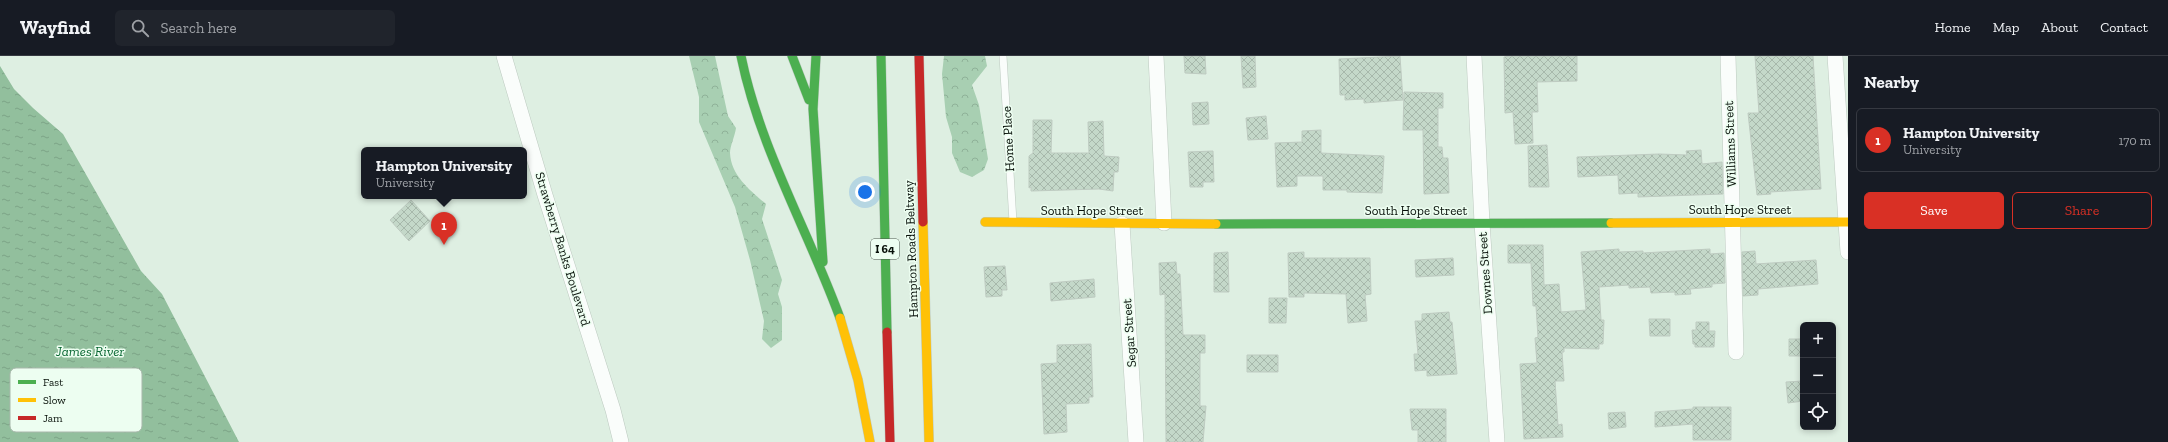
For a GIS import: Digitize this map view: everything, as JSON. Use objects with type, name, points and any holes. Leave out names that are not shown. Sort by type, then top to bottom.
[{"type":"main road","points":[[741,56],[751,100],[793,211],[824,279],[858,378],[870,442]]},
{"type":"main road","points":[[792,56],[812,109]]},
{"type":"main road","points":[[816,56],[812,109],[824,279]]},
{"type":"main road","name":"Hampton Roads Beltway","points":[[881,56],[890,442]]},
{"type":"main road","name":"Hampton Roads Beltway","points":[[919,56],[929,442]]},
{"type":"main road","name":"South Hope Street","points":[[984,222],[1122,224],[1847,222]]},
{"type":"street","name":"Strawberry Banks Boulevard","points":[[504,56],[545,195],[613,410],[621,442]]},
{"type":"street","points":[[1156,56],[1164,223]]},
{"type":"street","name":"Downes Street","points":[[1474,56],[1482,223],[1497,442]]},
{"type":"street","name":"Williams Street","points":[[1728,56],[1736,352]]},
{"type":"street","points":[[1835,56],[1848,252]]},
{"type":"street","name":"Segar Street","points":[[1122,224],[1136,442]]},
{"type":"lane","name":"Home Place","points":[[1003,56],[1013,223]]},
{"type":"green space","points":[[689,56],[715,56],[728,116],[736,128],[730,150],[731,161],[738,176],[754,194],[766,204],[762,219],[782,280],[778,294],[782,307],[782,340],[771,348],[762,339],[764,321],[750,260],[735,207],[699,122],[699,97]]},
{"type":"green space","points":[[944,56],[985,56],[987,66],[972,85],[979,105],[988,159],[984,170],[972,177],[960,172],[952,153],[952,137],[946,117],[942,74]]},
{"type":"water","name":"James River","points":[[0,66],[14,89],[63,134],[141,271],[162,294],[239,442],[0,442]]},
{"type":"building","points":[[1184,56],[1205,56],[1206,74],[1185,73]]},
{"type":"building","points":[[1241,56],[1255,56],[1256,87],[1243,88]]},
{"type":"building","points":[[1400,56],[1403,100],[1364,103],[1364,99],[1345,100],[1345,95],[1340,95],[1339,59]]},
{"type":"building","points":[[1577,56],[1577,81],[1537,82],[1538,112],[1532,112],[1533,143],[1515,144],[1513,112],[1505,113],[1504,57]]},
{"type":"building","points":[[1755,56],[1813,56],[1821,189],[1770,192],[1771,194],[1757,195],[1748,113],[1759,113]]},
{"type":"building","points":[[1404,92],[1443,93],[1443,108],[1438,108],[1438,147],[1442,147],[1443,158],[1448,158],[1449,193],[1424,194],[1423,130],[1403,130]]},
{"type":"building","points":[[1208,102],[1209,124],[1193,125],[1192,103]]},
{"type":"building","points":[[1266,116],[1268,139],[1248,140],[1246,118]]},
{"type":"building","points":[[1033,120],[1052,120],[1051,153],[1089,153],[1088,122],[1103,121],[1104,156],[1119,157],[1118,172],[1114,172],[1113,191],[1099,189],[1031,191],[1031,187],[1029,188],[1029,156],[1033,153]]},
{"type":"building","points":[[1321,130],[1321,153],[1384,156],[1382,193],[1347,192],[1347,190],[1323,190],[1323,176],[1297,176],[1297,186],[1277,187],[1275,143],[1302,142],[1302,131]]},
{"type":"building","points":[[1547,145],[1549,187],[1529,187],[1528,146]]},
{"type":"building","points":[[1701,150],[1702,164],[1722,162],[1723,194],[1638,197],[1638,193],[1619,194],[1618,175],[1578,177],[1577,157],[1659,154],[1687,155],[1686,151]]},
{"type":"building","points":[[1213,151],[1214,182],[1203,182],[1203,187],[1190,187],[1188,152]]},
{"type":"building","points":[[411,200],[430,221],[409,241],[390,220]]},
{"type":"building","points":[[1508,245],[1543,245],[1544,285],[1559,284],[1561,312],[1586,310],[1581,252],[1619,249],[1619,252],[1643,251],[1643,253],[1710,249],[1710,254],[1724,253],[1725,283],[1712,284],[1712,287],[1690,289],[1691,294],[1675,295],[1675,292],[1651,293],[1650,287],[1629,288],[1629,285],[1599,287],[1601,320],[1604,320],[1603,344],[1599,344],[1599,349],[1564,348],[1564,352],[1562,352],[1564,381],[1555,381],[1558,425],[1562,424],[1563,437],[1524,439],[1520,364],[1537,363],[1535,338],[1538,337],[1536,306],[1533,306],[1531,263],[1508,263]]},
{"type":"building","points":[[1755,251],[1756,264],[1816,260],[1818,284],[1758,289],[1758,295],[1743,296],[1742,252]]},
{"type":"building","points":[[1228,252],[1229,292],[1214,292],[1214,253]]},
{"type":"building","points":[[1304,252],[1304,258],[1370,258],[1371,294],[1365,295],[1367,321],[1348,323],[1346,294],[1304,293],[1304,297],[1289,297],[1288,253]]},
{"type":"building","points":[[1453,258],[1454,275],[1416,277],[1415,260]]},
{"type":"building","points":[[1176,262],[1177,274],[1180,274],[1183,335],[1205,335],[1205,353],[1200,353],[1200,406],[1206,406],[1203,442],[1166,442],[1165,294],[1160,295],[1159,263]]},
{"type":"building","points":[[1005,266],[1007,290],[1002,290],[1002,296],[986,297],[984,267]]},
{"type":"building","points":[[1094,279],[1095,297],[1051,301],[1050,283]]},
{"type":"building","points":[[1269,298],[1287,298],[1286,323],[1269,323]]},
{"type":"building","points":[[1449,312],[1450,322],[1452,322],[1457,374],[1427,376],[1427,370],[1415,371],[1414,354],[1418,354],[1415,321],[1422,321],[1422,314]]},
{"type":"building","points":[[1649,319],[1670,319],[1670,336],[1650,336]]},
{"type":"building","points":[[1696,322],[1709,322],[1709,331],[1715,331],[1714,347],[1695,347],[1695,344],[1693,344],[1692,330],[1696,330]]},
{"type":"building","points":[[1789,339],[1800,339],[1800,356],[1789,356]]},
{"type":"building","points":[[1091,344],[1093,397],[1089,397],[1089,403],[1066,404],[1067,432],[1044,434],[1041,364],[1057,363],[1057,345]]},
{"type":"building","points":[[1247,355],[1278,355],[1278,372],[1247,372]]},
{"type":"building","points":[[1800,381],[1800,401],[1788,403],[1786,382]]},
{"type":"building","points":[[1693,407],[1731,407],[1731,440],[1693,440],[1693,424],[1655,427],[1655,412],[1693,409]]},
{"type":"building","points":[[1410,409],[1446,409],[1446,442],[1418,442],[1418,430],[1412,430]]},
{"type":"building","points":[[1625,412],[1626,427],[1609,429],[1608,413]]},
{"type":"traffic: fast","points":[[741,56],[749,90],[772,157],[814,253],[840,318]]},
{"type":"traffic: fast","points":[[792,56],[809,100]]},
{"type":"traffic: fast","points":[[816,56],[813,109],[823,262]]},
{"type":"traffic: fast","points":[[881,56],[887,332]]},
{"type":"traffic: fast","points":[[1216,224],[1611,223]]},
{"type":"traffic: slow","points":[[923,222],[929,442]]},
{"type":"traffic: slow","points":[[985,222],[1216,224]]},
{"type":"traffic: slow","points":[[1611,223],[1848,222]]},
{"type":"traffic: slow","points":[[840,318],[858,380],[870,442]]},
{"type":"traffic: jam","points":[[919,56],[923,222]]},
{"type":"traffic: jam","points":[[887,332],[890,442]]},
{"type":"place","name":"Hampton University","points":[[444,245]]}]
